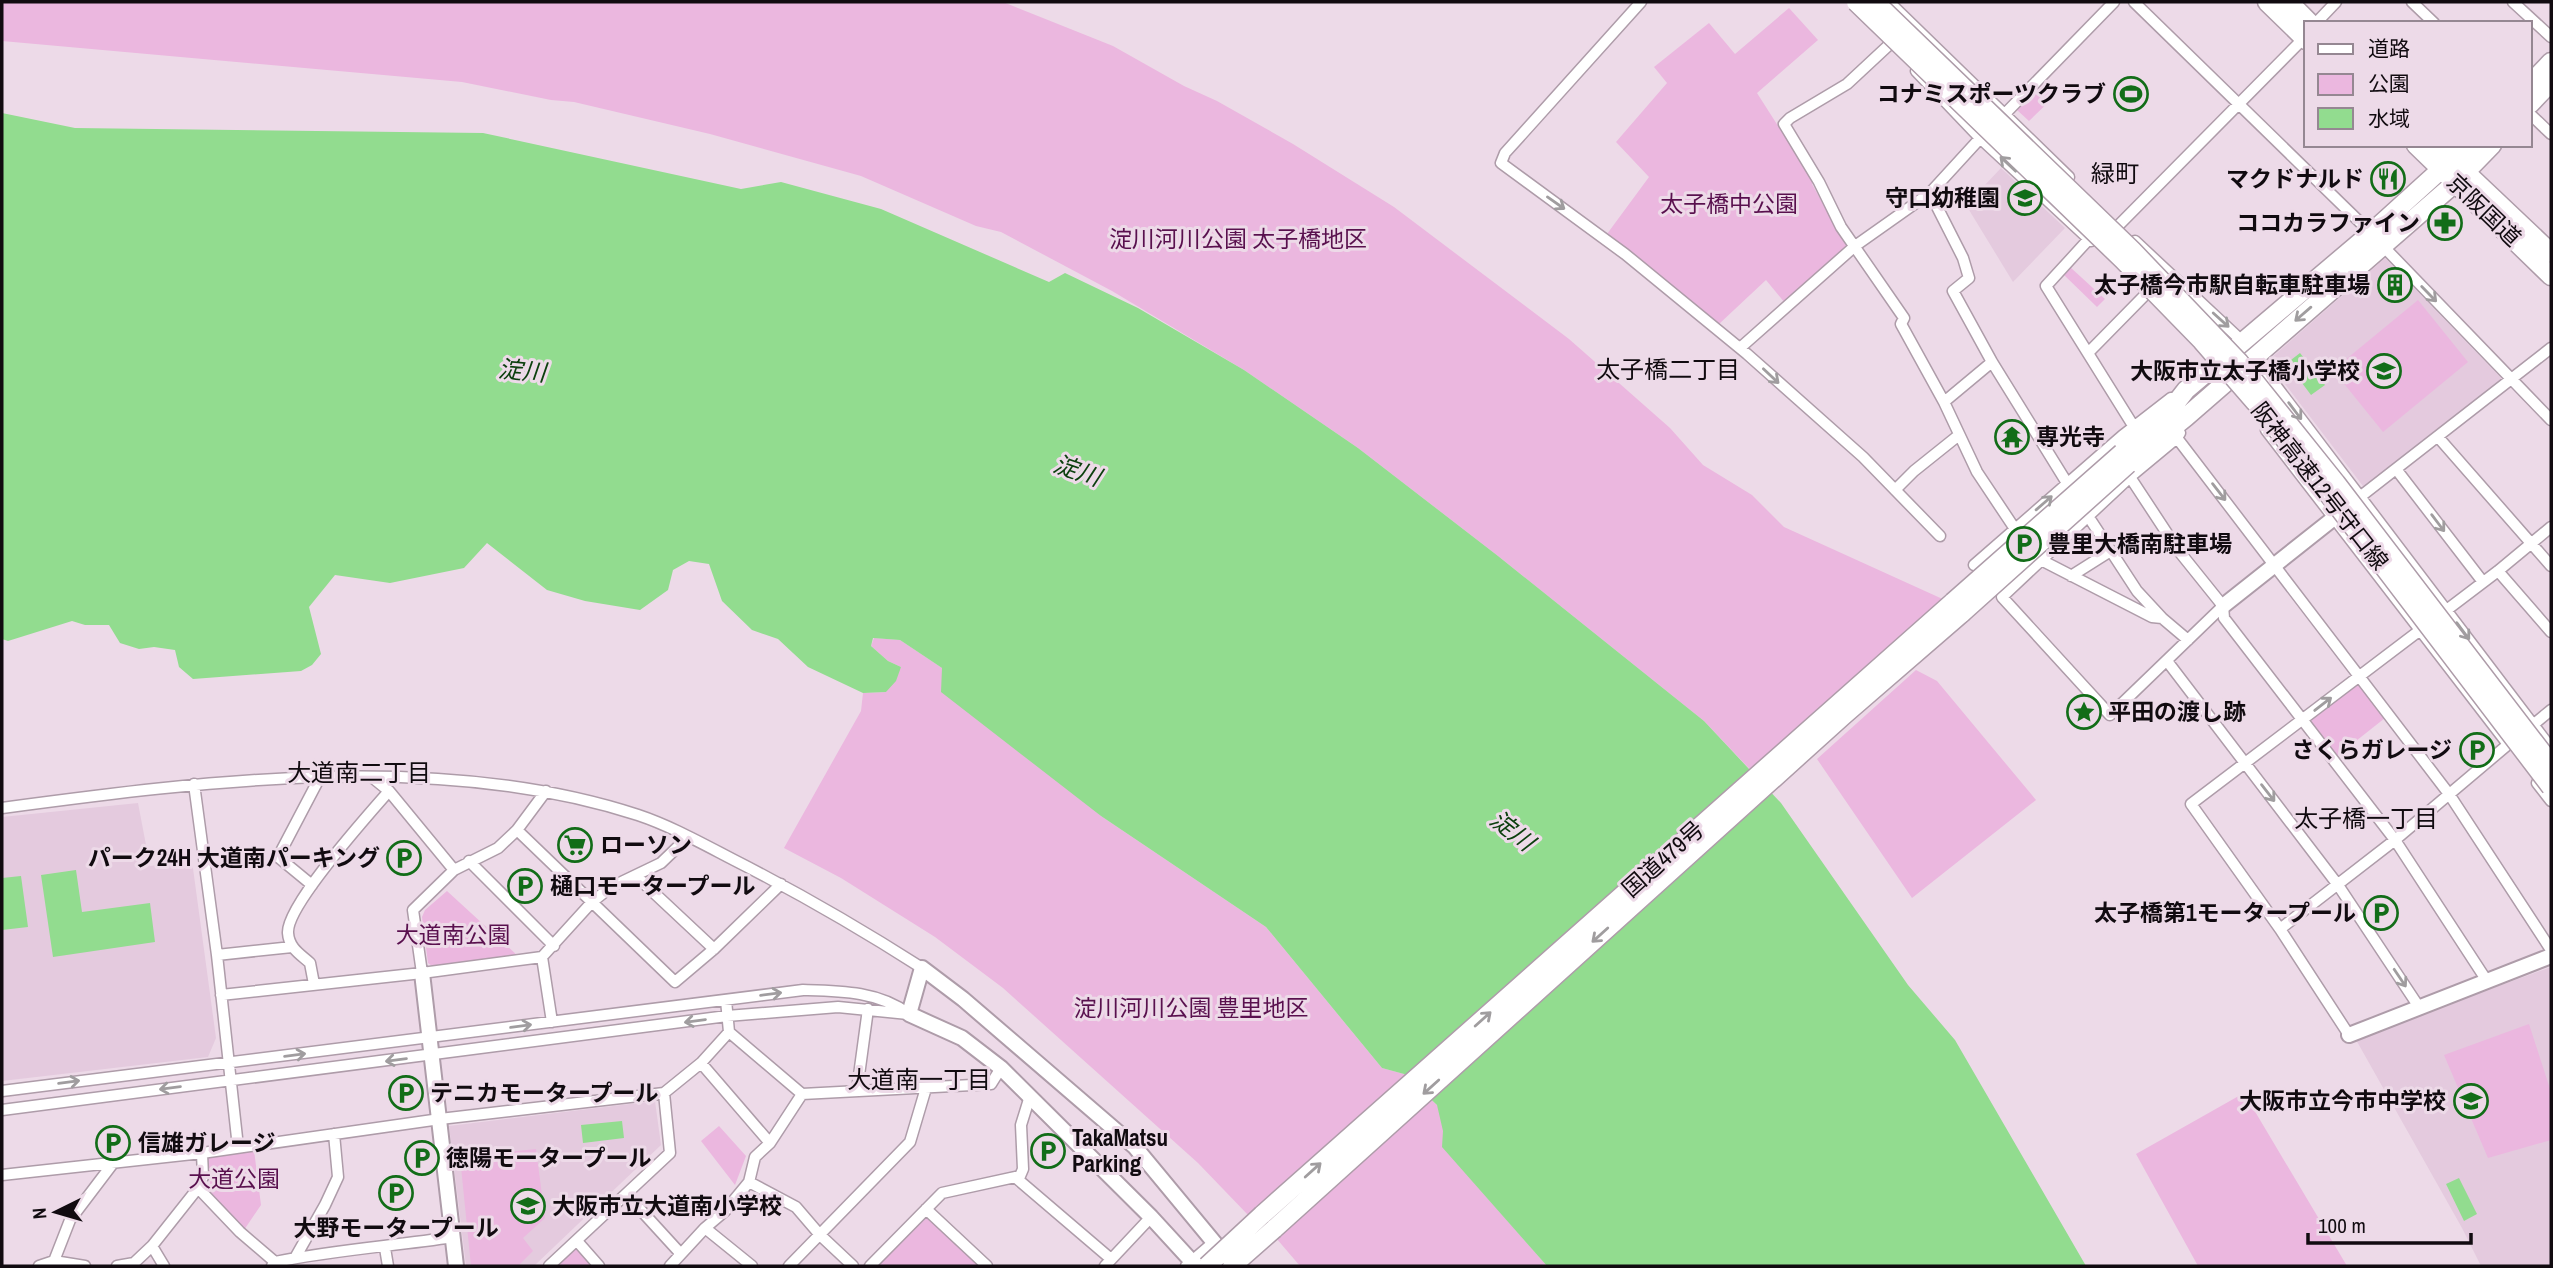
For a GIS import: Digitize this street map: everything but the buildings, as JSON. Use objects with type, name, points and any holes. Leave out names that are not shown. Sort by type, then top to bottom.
[{"type":"highway","name":"阪神高速12号守口線","points":[[1856,2],[2114,250],[2202,341],[2326,491],[2551,787]]},
{"type":"highway","name":"阪神高速12号守口線","points":[[1875,2],[2132,250],[2238,362],[2336,483],[2551,764]]},
{"type":"highway","points":[[2267,2],[2304,28]]},
{"type":"highway","points":[[2289,2],[2304,24]]},
{"type":"highway","points":[[2532,82],[2551,62]]},
{"type":"highway","points":[[2532,102],[2551,82]]},
{"type":"highway","name":"京阪国道","points":[[2419,147],[2454,172],[2551,253]]},
{"type":"highway","name":"京阪国道","points":[[2438,147],[2454,172],[2551,276]]},
{"type":"highway","points":[[2454,172],[2467,147]]},
{"type":"highway","points":[[2127,465],[2186,390],[2243,342],[2376,239],[2454,172],[2489,147]]},
{"type":"highway","points":[[2127,465],[2254,357],[2376,239]]},
{"type":"highway","name":"国道479号","points":[[1195,1265],[1836,704],[2127,465]]},
{"type":"highway","name":"国道479号","points":[[1233,1266],[1844,715],[2127,465]]},
{"type":"street","points":[[1641,2],[1505,153],[1501,163],[1626,254],[1740,348],[1863,457],[1940,536]]},
{"type":"street","points":[[1846,2],[1980,138],[2099,248],[2216,365]]},
{"type":"street","points":[[1889,2],[2118,226],[2243,342]]},
{"type":"street","points":[[1740,348],[1855,246],[1930,193],[1980,138],[2114,2]]},
{"type":"street","points":[[2134,2],[2376,239],[2551,420]]},
{"type":"street","points":[[2318,21],[2336,2]]},
{"type":"street","points":[[2412,2],[2432,21]]},
{"type":"street","points":[[2513,2],[2551,37]]},
{"type":"street","points":[[2099,248],[2304,36]]},
{"type":"street","points":[[1890,44],[1847,84],[1784,124],[1819,182],[1841,227],[1904,318],[1901,324],[1944,402],[1977,472],[2015,528]]},
{"type":"street","points":[[2532,116],[2551,134]]},
{"type":"street","points":[[1930,193],[1963,258],[1969,278],[1953,291],[1992,362],[2067,483]]},
{"type":"street","points":[[2089,239],[2046,286],[2134,427]]},
{"type":"street","points":[[2088,354],[2145,295]]},
{"type":"street","points":[[2186,417],[2178,438],[2127,465],[2088,516],[2002,597],[2110,715],[2224,606],[2551,348]]},
{"type":"street","points":[[2254,357],[2551,748]]},
{"type":"street","points":[[1944,402],[1992,362]]},
{"type":"street","points":[[2227,380],[2551,801]]},
{"type":"street","points":[[1974,565],[2134,427],[2186,390]]},
{"type":"street","points":[[1895,490],[1959,435]]},
{"type":"street","points":[[2438,437],[2551,566]]},
{"type":"street","points":[[2178,438],[2449,793],[2551,950]]},
{"type":"street","points":[[2127,465],[2178,550],[2224,606],[2224,618],[2395,840],[2487,981]]},
{"type":"street","points":[[2396,469],[2483,582]]},
{"type":"street","points":[[2088,516],[2109,552],[2137,591],[2162,618],[2188,640]]},
{"type":"street","points":[[2551,527],[2498,571],[2191,804],[2280,929],[2349,1035],[2551,956]]},
{"type":"street","points":[[2071,576],[2109,552]]},
{"type":"street","points":[[2041,560],[2152,617],[2162,618]]},
{"type":"street","points":[[2498,571],[2551,632]]},
{"type":"street","points":[[2167,661],[2338,885],[2419,1007]]},
{"type":"street","points":[[2280,929],[2395,840],[2551,710]]},
{"type":"street","points":[[312,885],[278,857],[320,777]]},
{"type":"street","points":[[2,808],[194,784],[373,777],[494,784],[546,792],[640,816],[688,836],[846,919],[922,968],[963,999],[1135,1147],[1233,1266]]},
{"type":"street","points":[[373,777],[389,791],[454,870]]},
{"type":"street","points":[[194,784],[238,1147]]},
{"type":"street","points":[[314,984],[310,963],[292,947],[287,931],[312,885],[389,791]]},
{"type":"street","points":[[456,1266],[413,910],[454,870],[498,848],[517,830],[546,792]]},
{"type":"street","points":[[517,830],[675,982],[715,949],[781,884]]},
{"type":"street","points":[[221,995],[542,957],[592,902],[611,887],[661,863],[688,836]]},
{"type":"street","points":[[469,861],[554,946]]},
{"type":"street","points":[[636,876],[715,949]]},
{"type":"street","points":[[216,955],[292,947]]},
{"type":"street","points":[[542,957],[552,1021]]},
{"type":"street","points":[[909,1014],[922,968]]},
{"type":"street","points":[[2,1091],[803,990],[839,991],[870,996],[896,1005],[909,1014],[962,1038],[1001,1068],[1151,1217],[1195,1265],[1214,1242]]},
{"type":"street","points":[[726,1000],[729,1032],[802,1094],[991,1084],[1001,1068]]},
{"type":"street","points":[[2,1110],[727,1016],[805,1008],[868,1009],[909,1014]]},
{"type":"street","points":[[857,1090],[868,1009]]},
{"type":"street","points":[[2,1175],[202,1153],[440,1119],[664,1093],[701,1063],[729,1032]]},
{"type":"street","points":[[701,1063],[770,1143]]},
{"type":"street","points":[[789,1266],[910,1142],[926,1088]]},
{"type":"street","points":[[549,1266],[670,1153],[664,1093]]},
{"type":"street","points":[[670,1266],[705,1228],[725,1211],[748,1182],[755,1157],[770,1143],[802,1094]]},
{"type":"street","points":[[870,1266],[942,1193],[1020,1176],[1023,1169],[1021,1125],[1030,1096]]},
{"type":"street","points":[[295,1258],[338,1177],[334,1134]]},
{"type":"street","points":[[117,1266],[134,1263],[152,1246],[198,1188],[202,1177],[202,1153]]},
{"type":"street","points":[[54,1261],[70,1220],[114,1162]]},
{"type":"street","points":[[1015,1177],[1108,1263],[1151,1217]]},
{"type":"street","points":[[748,1182],[796,1207],[820,1235],[853,1266]]},
{"type":"street","points":[[198,1188],[273,1264],[295,1258],[453,1237]]},
{"type":"street","points":[[626,1195],[680,1253]]},
{"type":"street","points":[[926,1209],[987,1266]]},
{"type":"street","points":[[705,1228],[752,1266]]},
{"type":"street","points":[[577,1241],[599,1266]]},
{"type":"street","points":[[152,1246],[164,1266]]},
{"type":"street","points":[[386,1248],[388,1266]]},
{"type":"street","points":[[39,1266],[54,1261],[85,1266]]},
{"type":"shaded area","points":[[2001,168],[2065,228],[2013,282],[1966,205]]},
{"type":"shaded area","name":"大阪市立太子橋小学校","points":[[2385,258],[2501,381],[2366,490],[2269,363],[2270,359]]},
{"type":"shaded area","points":[[138,803],[150,866],[192,861],[216,1038],[208,1057],[2,1081],[2,817]]},
{"type":"shaded area","name":"大阪市立今市中学校","points":[[2551,967],[2551,1266],[2481,1266],[2355,1038]]},
{"type":"shaded area","name":"大阪市立大道南小学校","points":[[655,1101],[661,1145],[534,1266],[466,1266],[449,1126]]},
{"type":"green space","name":"淀川河川公園 太子橋地区","points":[[2,2],[1003,2],[1113,46],[1293,144],[1394,207],[1569,339],[1670,428],[1703,465],[1752,495],[1784,527],[1958,606],[1761,781],[1704,721],[1358,448],[1244,370],[1112,291],[1001,232],[976,226],[861,176],[710,134],[574,102],[462,82],[2,41]]},
{"type":"green space","name":"太子橋中公園","points":[[1789,8],[1818,40],[1757,93],[1812,179],[1812,184],[1848,249],[1785,303],[1766,280],[1719,324],[1607,234],[1649,177],[1616,142],[1667,83],[1654,67],[1709,23],[1735,54]]},
{"type":"green space","points":[[2043,84],[2055,96],[2029,121],[2017,110]]},
{"type":"green space","points":[[2070,267],[2105,299],[2097,307],[2063,274]]},
{"type":"green space","points":[[2418,300],[2468,362],[2383,432],[2333,370]]},
{"type":"green space","name":"淀川河川公園 豊里地区","points":[[874,638],[900,640],[942,668],[1101,816],[1266,927],[1382,1068],[1404,1074],[1437,1105],[1450,1127],[1443,1147],[1547,1266],[1300,1266],[1276,1238],[1249,1216],[1198,1163],[1003,988],[935,937],[841,878],[784,848],[861,711],[863,693],[886,692],[901,667],[888,661],[871,646]]},
{"type":"green space","points":[[1916,670],[1937,681],[2036,800],[1912,898],[1817,759]]},
{"type":"green space","points":[[2356,685],[2361,686],[2385,718],[2337,756],[2312,723],[2312,719]]},
{"type":"green space","name":"大道南公園","points":[[447,891],[518,956],[432,966],[428,963],[422,917],[425,910]]},
{"type":"green space","points":[[2529,1024],[2551,1092],[2551,1140],[2488,1158],[2444,1055]]},
{"type":"green space","points":[[2244,1093],[2347,1266],[2198,1266],[2136,1154]]},
{"type":"green space","points":[[719,1126],[746,1156],[735,1185],[701,1141]]},
{"type":"green space","points":[[536,1149],[545,1218],[523,1238],[533,1251],[518,1266],[471,1266],[460,1157]]},
{"type":"green space","name":"大道公園","points":[[254,1150],[261,1205],[244,1230],[212,1198],[207,1160],[210,1156]]},
{"type":"green space","points":[[925,1217],[931,1217],[982,1266],[877,1266]]},
{"type":"green space","points":[[572,1249],[578,1249],[593,1266],[553,1266]]},
{"type":"water","name":"淀川","points":[[2,113],[75,128],[483,133],[741,189],[781,182],[881,209],[1049,282],[1065,273],[1138,308],[1244,370],[1358,448],[1704,721],[1781,803],[1908,985],[1955,1040],[2086,1266],[1547,1266],[1442,1147],[1443,1131],[1437,1105],[1404,1074],[1382,1068],[1266,927],[1101,816],[941,692],[942,668],[900,640],[873,638],[871,646],[888,661],[901,667],[896,681],[886,692],[863,693],[808,667],[778,639],[752,630],[722,601],[709,564],[689,561],[673,570],[668,590],[640,610],[585,601],[547,590],[487,543],[464,568],[390,583],[335,575],[309,607],[321,654],[312,665],[301,671],[193,679],[179,667],[175,650],[154,647],[139,649],[120,643],[109,625],[85,625],[72,621],[8,641],[2,639]]},
{"type":"water","points":[[2300,353],[2325,385],[2311,395],[2287,363]]},
{"type":"water","points":[[76,870],[82,912],[150,903],[155,942],[53,957],[41,875]]},
{"type":"water","points":[[21,876],[28,927],[2,930],[2,878]]},
{"type":"water","points":[[622,1121],[624,1138],[583,1143],[581,1125]]},
{"type":"water","points":[[2459,1178],[2477,1214],[2464,1221],[2446,1184]]},
{"type":"place","name":"コナミスポーツクラブ","points":[[2131,94]]},
{"type":"place","name":"マクドナルド","points":[[2388,179]]},
{"type":"place","name":"守口幼稚園","points":[[2025,198]]},
{"type":"place","name":"ココカラファイン","points":[[2445,223]]},
{"type":"place","name":"太子橋今市駅自転車駐車場","points":[[2395,285]]},
{"type":"place","name":"大阪市立太子橋小学校","points":[[2384,371]]},
{"type":"place","name":"専光寺","points":[[2012,437]]},
{"type":"place","name":"豊里大橋南駐車場","points":[[2024,544]]},
{"type":"place","name":"平田の渡し跡","points":[[2084,712]]},
{"type":"place","name":"さくらガレージ","points":[[2477,750]]},
{"type":"place","name":"ローソン","points":[[575,845]]},
{"type":"place","name":"パーク24H 大道南パーキング","points":[[404,858]]},
{"type":"place","name":"樋口モータープール","points":[[525,886]]},
{"type":"place","name":"太子橋第1モータープール","points":[[2381,913]]},
{"type":"place","name":"テニカモータープール","points":[[406,1093]]},
{"type":"place","name":"大阪市立今市中学校","points":[[2471,1101]]},
{"type":"place","name":"信雄ガレージ","points":[[113,1143]]},
{"type":"place","name":"TakaMatsu Parking","points":[[1048,1151]]},
{"type":"place","name":"徳陽モータープール","points":[[422,1158]]},
{"type":"place","name":"大野モータープール","points":[[396,1193]]},
{"type":"place","name":"大阪市立大道南小学校","points":[[528,1206]]},
{"type":"district","name":"緑町","points":[[2115,174]]},
{"type":"district","name":"太子橋二丁目","points":[[1668,370]]},
{"type":"district","name":"大道南二丁目","points":[[359,773]]},
{"type":"district","name":"太子橋一丁目","points":[[2366,819]]},
{"type":"district","name":"大道南一丁目","points":[[919,1080]]}]
